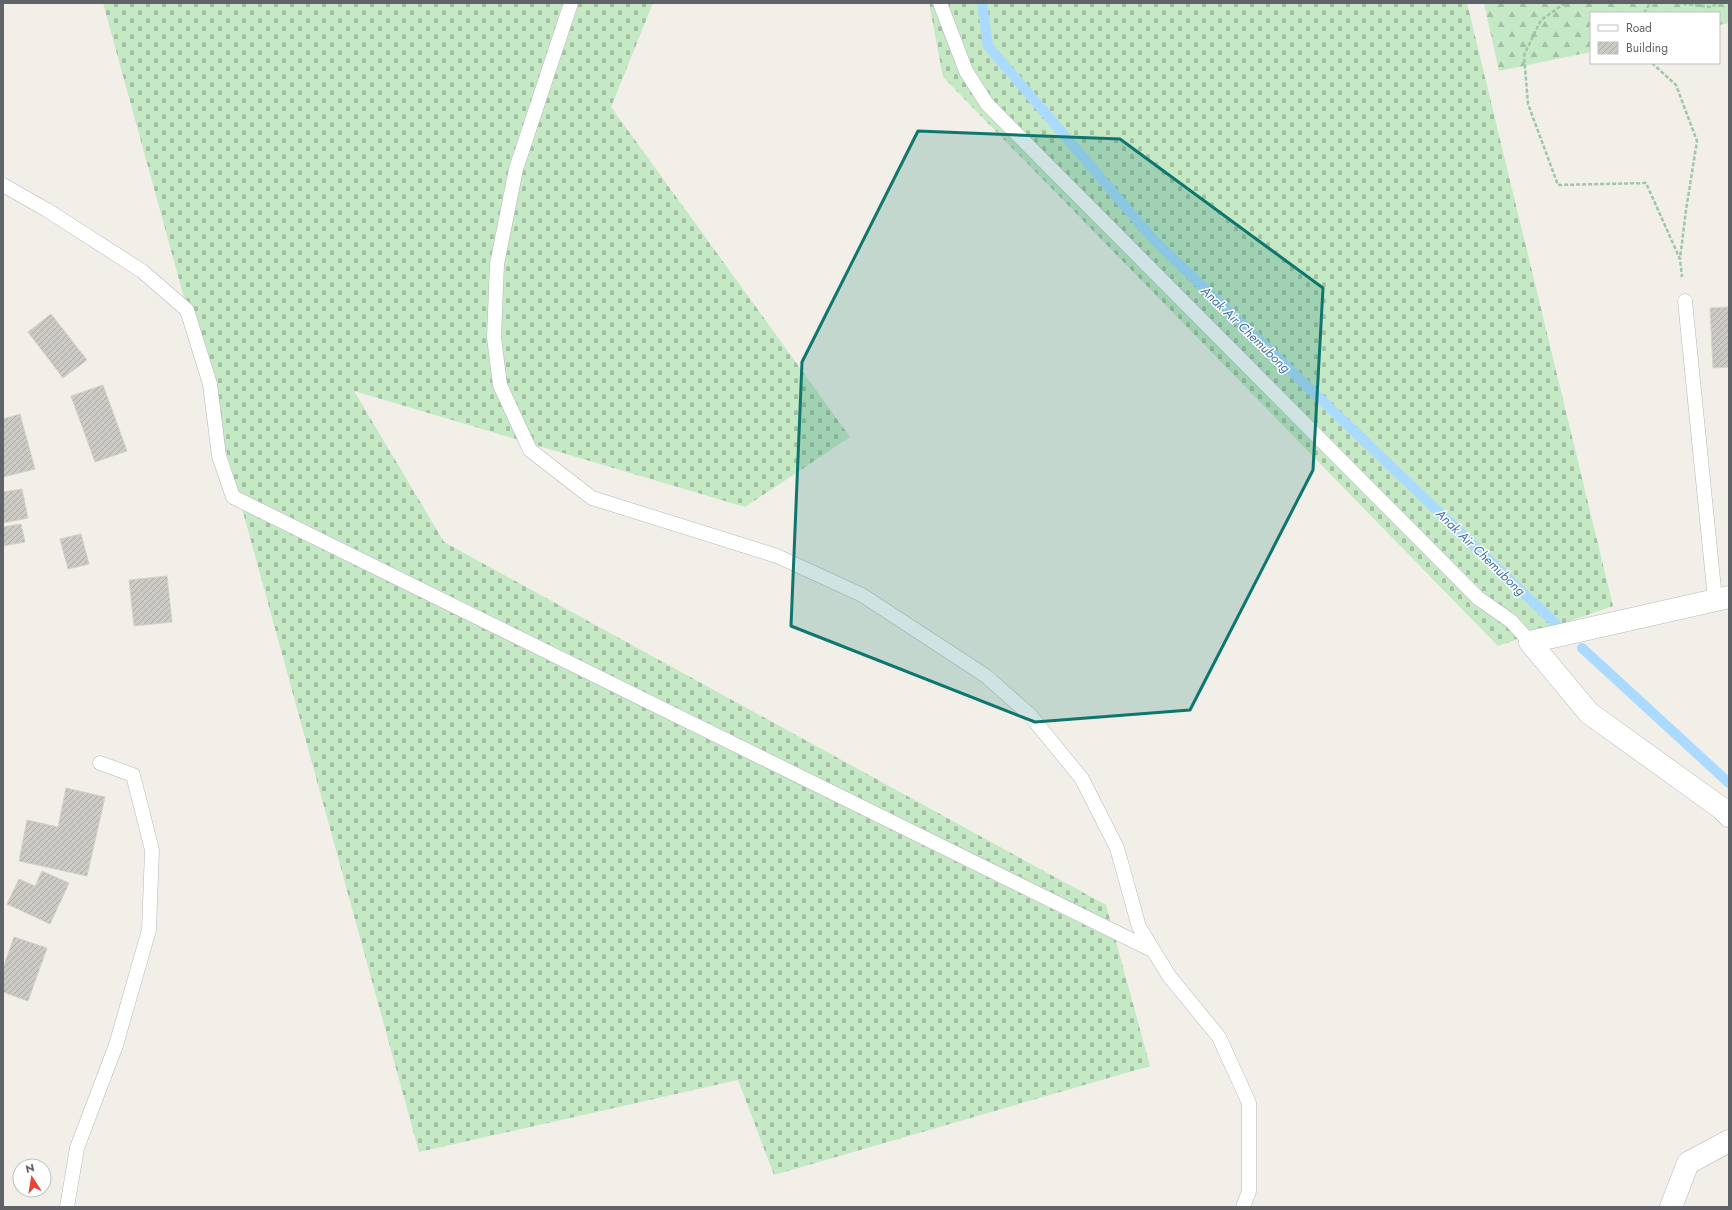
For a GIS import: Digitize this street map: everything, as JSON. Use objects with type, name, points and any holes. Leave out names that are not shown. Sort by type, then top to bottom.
[{"type":"street","points":[[1722,598],[1530,642],[1589,713],[1721,808],[1729,816]]},
{"type":"street","points":[[1671,1207],[1688,1163],[1729,1141]]},
{"type":"lane","points":[[571,3],[516,169],[497,264],[494,337],[500,385],[530,450],[592,498],[777,556],[862,595],[986,676],[1030,715],[1082,779],[1117,848],[1139,927],[1169,976],[1219,1037],[1249,1103],[1249,1191],[1243,1207]]},
{"type":"lane","points":[[940,3],[966,71],[987,104],[1478,598],[1511,621],[1530,642]]},
{"type":"lane","points":[[3,185],[47,210],[142,271],[187,310],[210,384],[219,456],[233,497],[1154,951]]},
{"type":"lane","points":[[1685,301],[1722,598]]},
{"type":"lane","points":[[67,1207],[77,1148],[116,1045],[149,930],[152,850],[133,775],[100,763]]},
{"type":"path","points":[[1565,3],[1541,20],[1524,55],[1528,104],[1558,185],[1646,183],[1680,259]]},
{"type":"path","points":[[1645,12],[1650,3]]},
{"type":"path","points":[[1677,3],[1711,7],[1718,3]]},
{"type":"path","points":[[1653,64],[1676,85],[1697,141],[1680,259],[1685,301]]},
{"type":"highlighted area","points":[[918,131],[1120,139],[1323,288],[1313,470],[1190,710],[1035,722],[791,626],[802,362]]},
{"type":"green space","points":[[103,3],[653,3],[611,107],[850,437],[745,507],[354,391],[444,542],[1106,905],[1150,1066],[774,1175],[738,1080],[419,1152]]},
{"type":"green space","points":[[929,3],[1467,3],[1613,606],[1498,646],[943,77]]},
{"type":"green space","points":[[1484,3],[1729,3],[1729,23],[1720,25],[1720,12],[1590,12],[1590,52],[1499,71]]},
{"type":"building","points":[[1729,307],[1729,367],[1713,368],[1710,308]]},
{"type":"building","points":[[51,314],[87,360],[63,378],[28,332]]},
{"type":"building","points":[[103,385],[127,451],[95,462],[71,396]]},
{"type":"building","points":[[20,414],[35,469],[3,477],[3,419]]},
{"type":"building","points":[[22,489],[28,518],[3,523],[3,492]]},
{"type":"building","points":[[21,524],[25,542],[3,546],[3,527]]},
{"type":"building","points":[[81,534],[89,564],[68,569],[60,539]]},
{"type":"building","points":[[167,576],[172,622],[134,626],[129,580]]},
{"type":"building","points":[[66,788],[105,797],[87,876],[19,861],[27,820],[58,827]]},
{"type":"building","points":[[42,871],[69,883],[50,924],[7,904],[19,879],[35,886]]},
{"type":"building","points":[[14,937],[47,948],[28,1001],[3,992],[3,968]]},
{"type":"waterway","name":"Anak Air Chemubong","points":[[982,3],[988,46],[1153,239],[1555,623]]},
{"type":"waterway","name":"Anak Air Chemubong","points":[[1582,648],[1729,783]]}]
